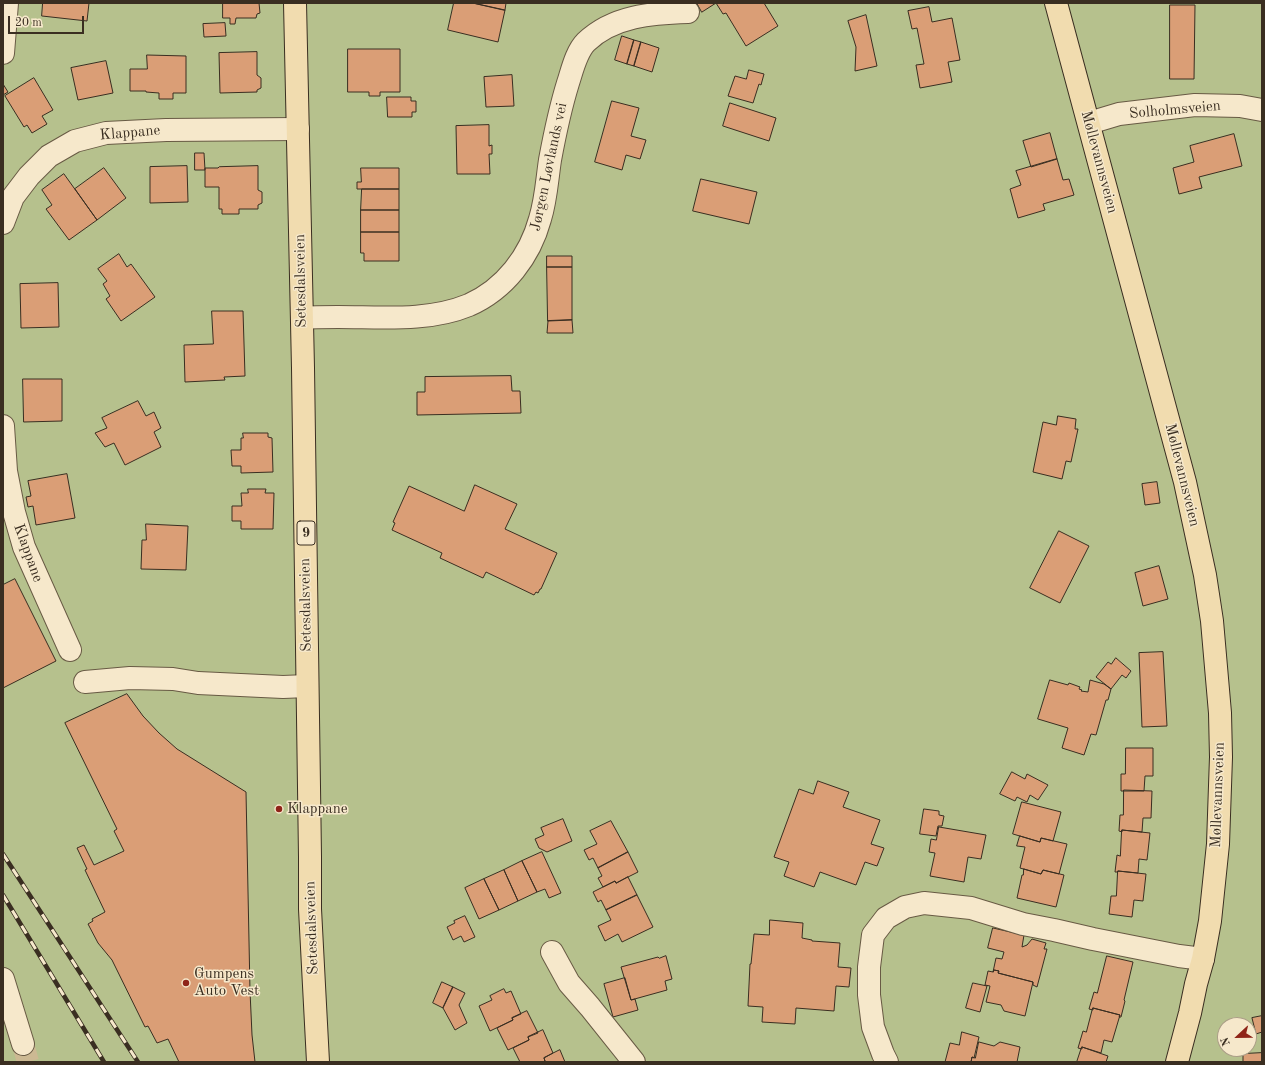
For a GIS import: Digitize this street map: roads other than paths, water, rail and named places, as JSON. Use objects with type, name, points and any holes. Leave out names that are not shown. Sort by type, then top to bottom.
[{"type":"main road","name":"Setesdalsveien","points":[[295,3],[306,515],[310,909],[318,1062]]},
{"type":"main road","name":"Møllevannsveien","points":[[1056,3],[1185,482],[1205,575],[1212,621],[1220,713],[1221,757],[1218,844],[1210,922],[1203,959],[1177,1062]]},
{"type":"street","points":[[3,53],[7,3]]},
{"type":"street","name":"Jørgen Løvlands vei","points":[[302,318],[393,318],[420,316],[445,312],[469,305],[492,292],[508,277],[521,260],[532,241],[540,219],[547,187],[559,112],[575,60],[585,43],[607,27],[632,17],[656,13],[688,12]]},
{"type":"street","name":"Solholmsveien","points":[[1089,123],[1119,114],[1195,105],[1240,106],[1262,110]]},
{"type":"street","name":"Klappane","points":[[3,223],[13,197],[29,176],[49,156],[75,141],[106,134],[166,130],[298,128]]},
{"type":"street","name":"Klappane","points":[[3,426],[6,471],[14,512],[24,547],[70,650]]},
{"type":"street","points":[[85,682],[130,678],[173,679],[198,683],[282,687],[307,686]]},
{"type":"street","points":[[887,1062],[873,1027],[869,994],[869,967],[873,935],[886,918],[905,906],[924,903],[971,908],[1023,924],[1179,956],[1203,959]]},
{"type":"street","points":[[552,952],[569,983],[634,1062]]},
{"type":"street","points":[[3,978],[23,1044]]},
{"type":"tunnel","points":[[23,1044],[28,1062]]},
{"type":"railway","points":[[3,854],[138,1062]]},
{"type":"railway","points":[[3,895],[104,1062]]},
{"type":"place","name":"Klappane","points":[[279,809]]},
{"type":"place","name":"Gumpens Auto Vest","points":[[186,983]]}]
